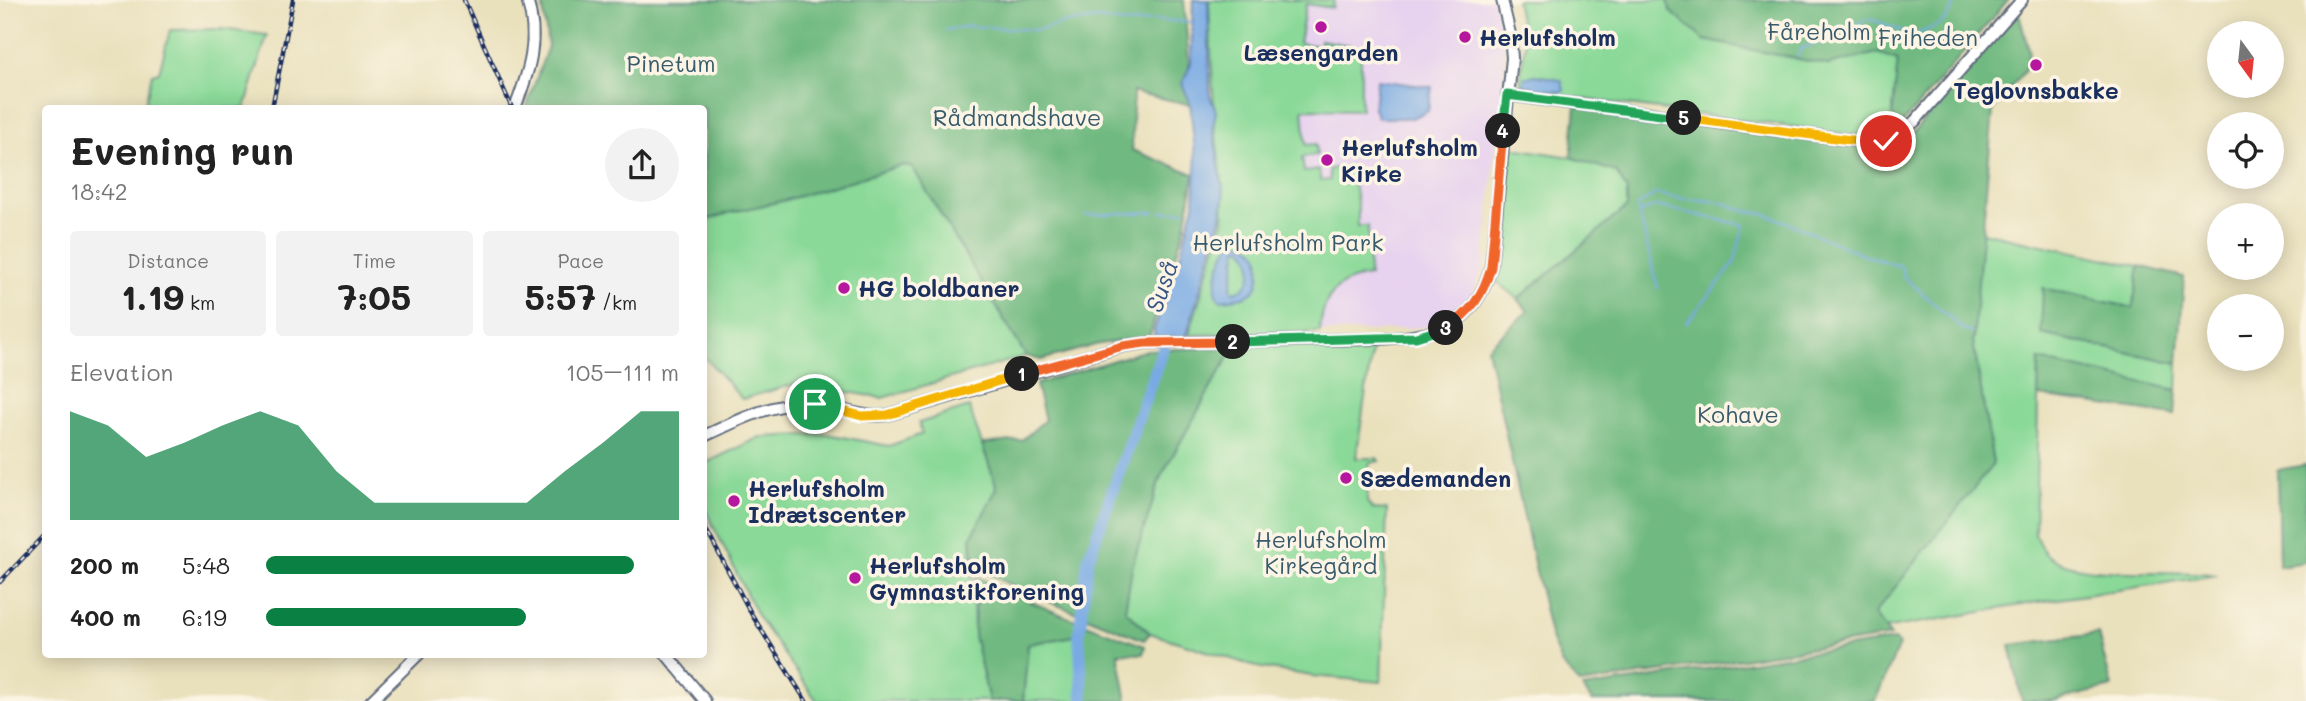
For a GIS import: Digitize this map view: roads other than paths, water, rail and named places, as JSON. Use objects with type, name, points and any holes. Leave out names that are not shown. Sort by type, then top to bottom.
[{"type":"street","points":[[516,105],[533,53],[534,35],[527,0]]},
{"type":"street","points":[[707,435],[760,412],[787,405],[815,404],[862,416],[887,415],[1123,346],[1145,343],[1416,337],[1447,328],[1461,319],[1481,296],[1491,267],[1512,58],[1510,34],[1502,0]]},
{"type":"street","points":[[1507,95],[1866,142],[1886,141],[1915,121],[2022,0]]},
{"type":"street","points":[[371,701],[415,658]]},
{"type":"street","points":[[669,658],[705,701]]},
{"type":"water","points":[[1193,0],[1208,0],[1210,96],[1216,111],[1213,127],[1224,197],[1221,218],[1186,338],[1155,338],[1154,330],[1180,256],[1194,204],[1196,166],[1190,102],[1182,84],[1191,63]]},
{"type":"water","points":[[1535,75],[1562,81],[1564,91],[1524,86],[1524,78]]},
{"type":"water","points":[[1377,80],[1432,87],[1428,111],[1412,118],[1378,118],[1374,108]]},
{"type":"water","points":[[1239,241],[1253,248],[1259,256],[1259,278],[1254,291],[1249,295],[1220,300],[1216,295],[1218,275],[1231,243]],"holes":[[[1241,247],[1251,266],[1249,280],[1246,286],[1233,292],[1231,289],[1238,248]]]},
{"type":"waterway","points":[[1798,56],[1801,48],[1827,41],[1866,19],[1913,35],[1928,30],[1945,20],[1955,0]]},
{"type":"waterway","points":[[946,30],[968,26],[1038,30],[1064,23],[1099,19],[1130,24],[1149,21]]},
{"type":"waterway","points":[[1154,20],[1192,22]]},
{"type":"waterway","points":[[1655,193],[1723,203],[1762,213],[1866,255],[1901,266],[1904,277],[1964,330],[1972,333]]},
{"type":"waterway","points":[[1654,195],[1637,206],[1658,288]]},
{"type":"waterway","points":[[1639,213],[1656,206],[1744,225],[1734,264],[1686,323]]},
{"type":"waterway","points":[[1161,212],[1184,211]]},
{"type":"waterway","points":[[1086,215],[1154,212]]},
{"type":"waterway","name":"Suså","points":[[1083,701],[1079,635],[1088,560],[1168,334]]},
{"type":"railway","points":[[273,105],[293,0]]},
{"type":"railway","points":[[464,0],[511,105]]},
{"type":"railway","points":[[707,532],[752,615],[806,701]]},
{"type":"railway","points":[[0,582],[42,538]]},
{"type":"place","name":"Læsengarden","points":[[1321,27]]},
{"type":"place","name":"Herlufsholm","points":[[1465,37]]},
{"type":"place","name":"Teglovnsbakke","points":[[2036,65]]},
{"type":"place","name":"Herlufsholm Kirke","points":[[1327,160]]},
{"type":"place","name":"HG boldbaner","points":[[844,288]]},
{"type":"place","name":"Sædemanden","points":[[1346,478]]},
{"type":"place","name":"Herlufsholm Idrætscenter","points":[[734,501]]},
{"type":"place","name":"Herlufsholm Gymnastikforening","points":[[855,578]]},
{"type":"park label","name":"Fåreholm","points":[[1819,31]]},
{"type":"park label","name":"Friheden","points":[[1928,37]]},
{"type":"park label","name":"Pinetum","points":[[671,63]]},
{"type":"park label","name":"Rådmandshave","points":[[1017,117]]},
{"type":"park label","name":"Herlufsholm Park","points":[[1288,242]]},
{"type":"park label","name":"Kohave","points":[[1738,414]]},
{"type":"park label","name":"Herlufsholm Kirkegård","points":[[1321,552]]}]
